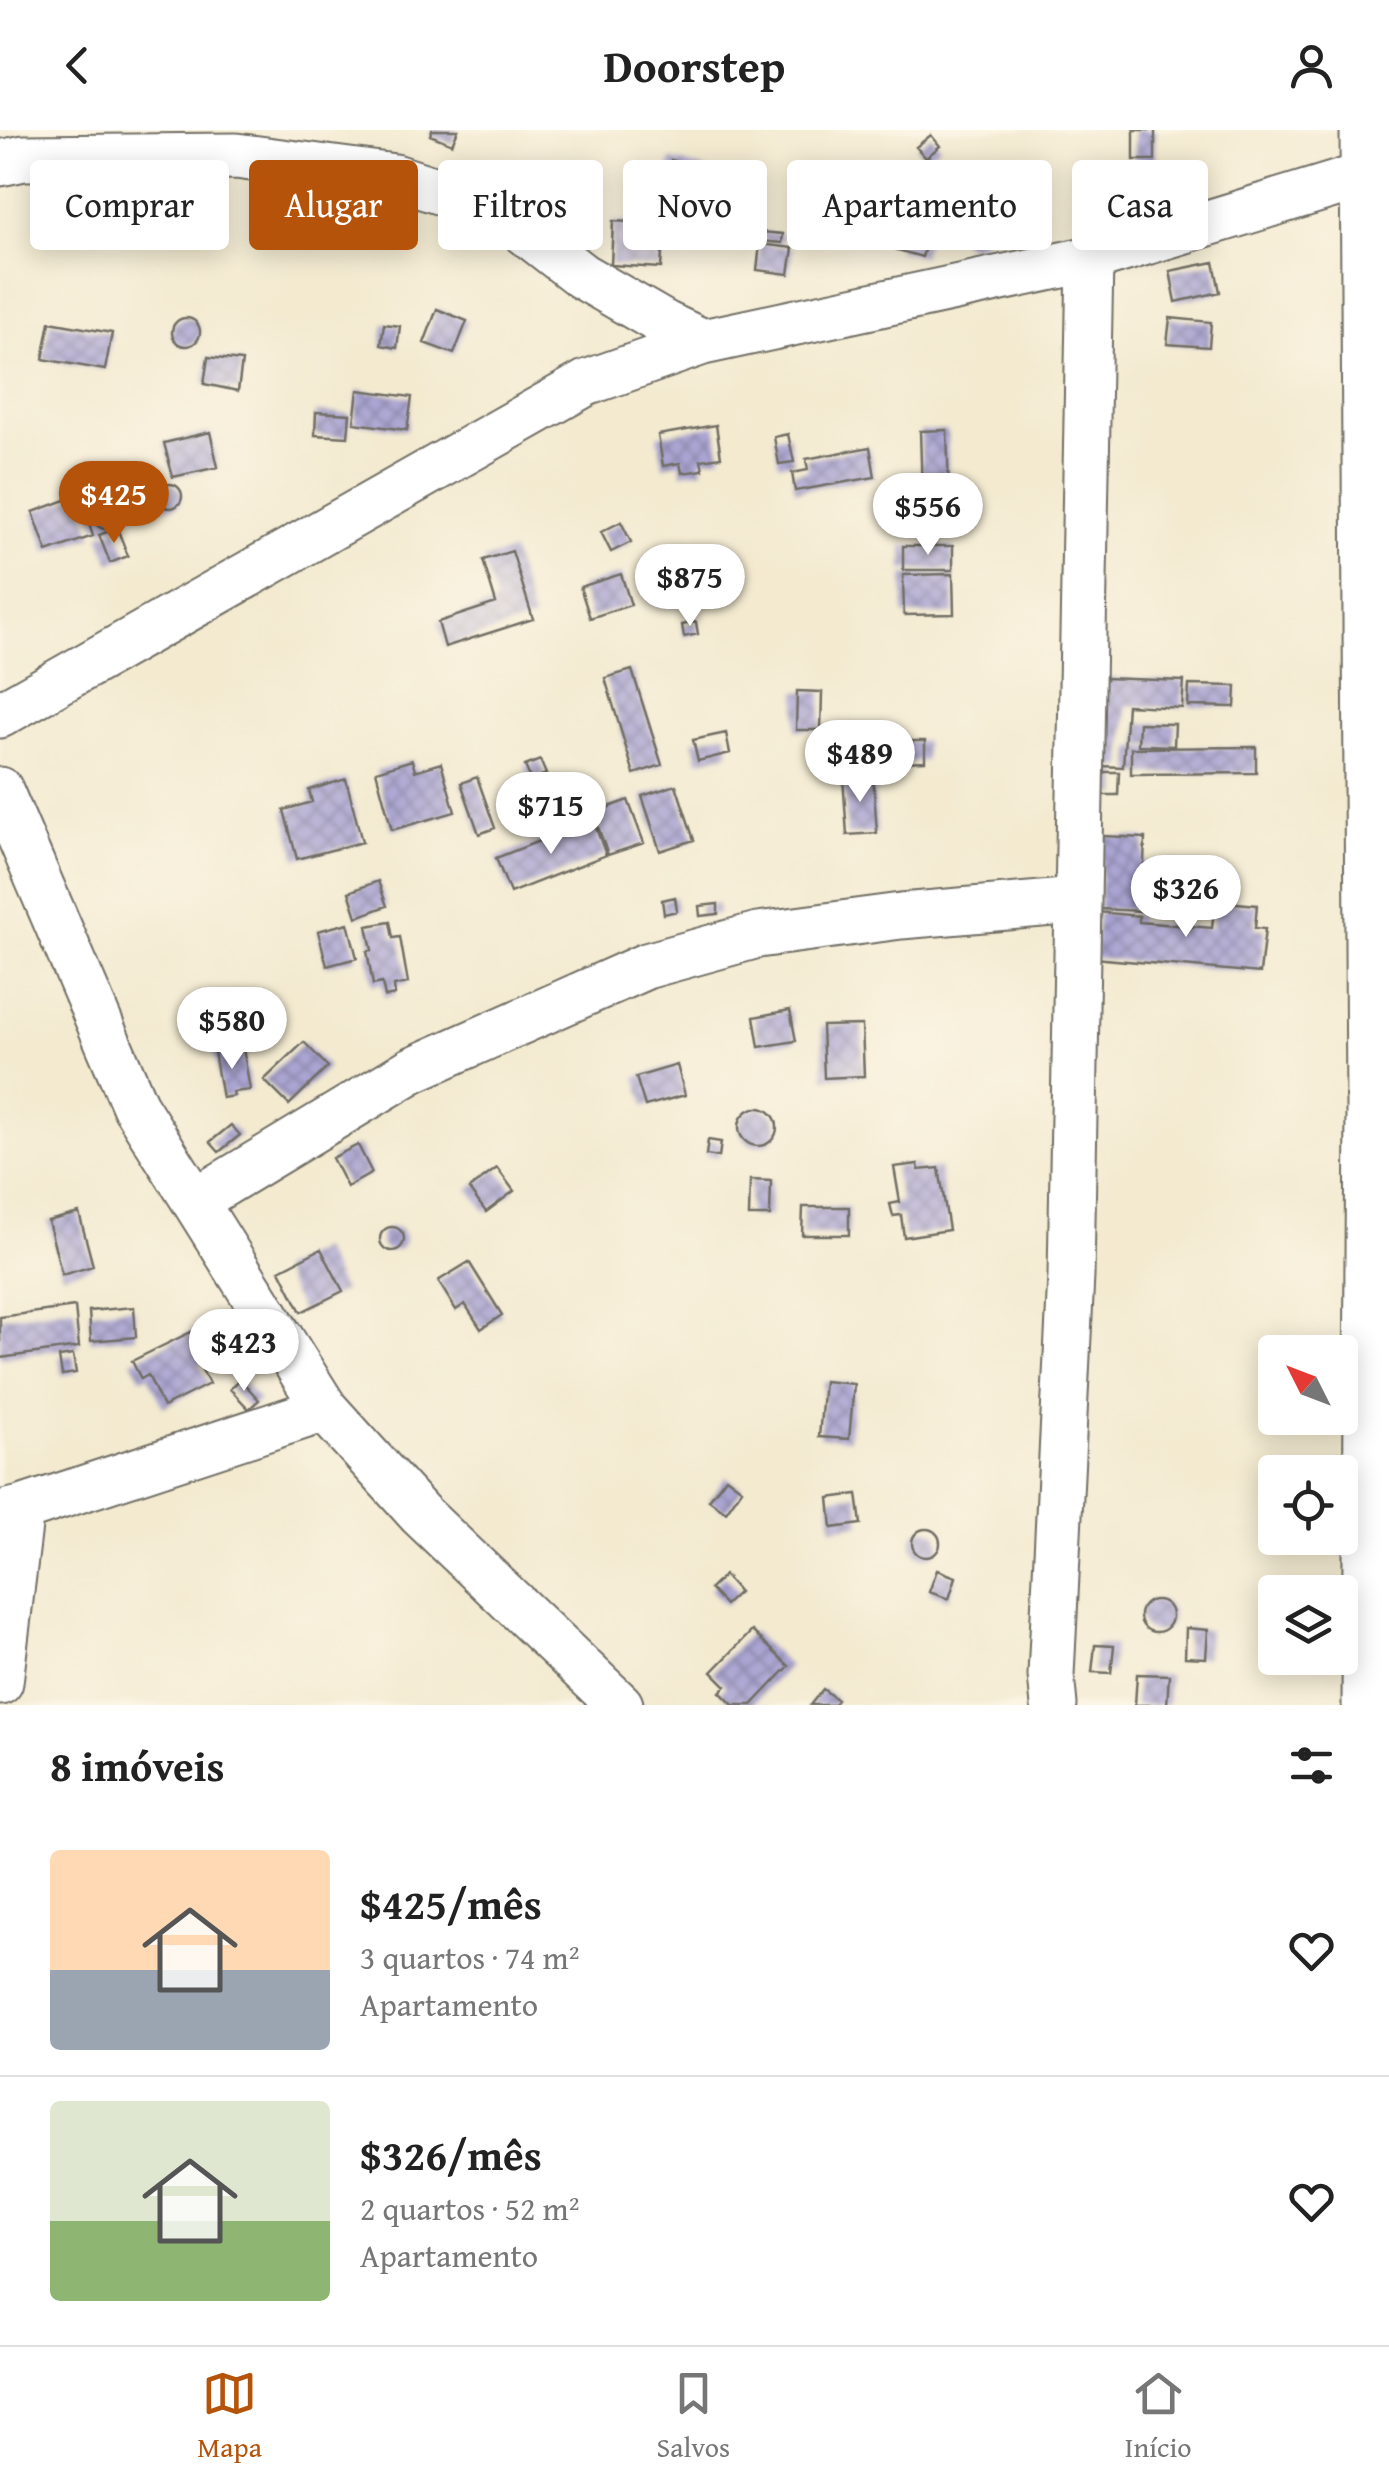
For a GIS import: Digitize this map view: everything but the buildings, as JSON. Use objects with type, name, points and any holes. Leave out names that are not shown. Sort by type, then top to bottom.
[{"type":"highway","points":[[1368,152],[1378,249],[1370,1705]]},
{"type":"street","points":[[0,714],[586,382],[703,342],[1090,259],[1368,152]]},
{"type":"street","points":[[0,164],[24,158],[236,156],[394,176],[497,210],[582,276],[703,342]]},
{"type":"street","points":[[1054,1705],[1050,1675],[1071,1276],[1090,259]]},
{"type":"street","points":[[0,790],[135,1106],[325,1409],[420,1514],[620,1705]]},
{"type":"street","points":[[194,1201],[412,1070],[646,966],[758,935],[901,916],[1077,901]]},
{"type":"street","points":[[0,1682],[10,1512],[325,1409]]}]
